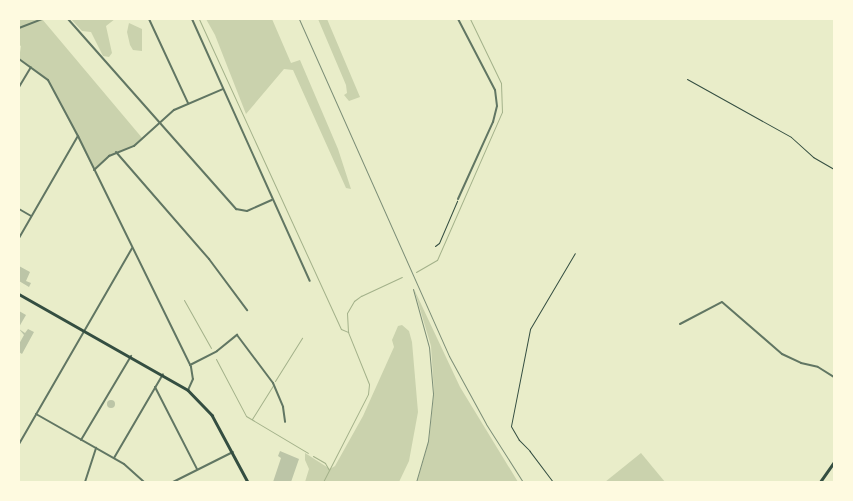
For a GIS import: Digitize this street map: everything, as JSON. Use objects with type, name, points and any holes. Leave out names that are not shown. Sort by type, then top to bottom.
[{"type":"main road","points":[[19,294],[131,356],[188,390],[212,415],[248,482]]},
{"type":"main road","points":[[820,482],[834,462]]},
{"type":"street","points":[[19,28],[43,19]]},
{"type":"street","points":[[68,19],[236,209],[247,211],[272,200]]},
{"type":"street","points":[[149,19],[188,103]]},
{"type":"street","points":[[192,19],[272,200],[310,281]]},
{"type":"street","points":[[458,19],[495,90],[497,106],[493,122],[458,199]]},
{"type":"street","points":[[19,59],[48,80],[78,136],[190,365],[193,379],[188,390]]},
{"type":"street","points":[[19,87],[31,67]]},
{"type":"street","points":[[94,170],[116,152],[134,146],[161,124],[174,110],[223,89]]},
{"type":"street","points":[[19,238],[78,136]]},
{"type":"street","points":[[116,152],[209,259],[247,310]]},
{"type":"street","points":[[19,209],[31,216]]},
{"type":"street","points":[[19,444],[132,248]]},
{"type":"street","points":[[680,324],[722,302],[782,354],[801,363],[818,367],[834,377]]},
{"type":"street","points":[[190,365],[217,350],[237,336],[273,383],[283,407],[285,422]]},
{"type":"street","points":[[81,440],[131,356]]},
{"type":"street","points":[[114,458],[162,374]]},
{"type":"street","points":[[155,387],[197,469]]},
{"type":"street","points":[[36,414],[132,469],[144,482]]},
{"type":"street","points":[[85,482],[96,448]]},
{"type":"street","points":[[173,482],[233,452]]},
{"type":"path","points":[[687,79],[791,137],[813,157],[834,169]]},
{"type":"path","points":[[435,246],[439,243],[458,199]]},
{"type":"path","points":[[553,482],[530,451],[519,440],[511,426],[530,329],[575,253]]},
{"type":"green space","points":[[19,19],[42,19],[143,139],[134,146],[109,156],[94,170],[48,80],[19,59],[21,46],[19,45]]},
{"type":"green space","points":[[71,19],[115,19],[106,26],[112,53],[109,57],[103,56],[91,32],[82,31]]},
{"type":"green space","points":[[206,19],[272,19],[291,63],[300,60],[338,149],[351,189],[346,188],[293,70],[284,69],[246,114],[215,35]]},
{"type":"green space","points":[[318,19],[327,19],[360,97],[349,101],[344,95],[347,93],[346,85]]},
{"type":"green space","points":[[129,23],[142,29],[142,51],[133,50],[130,45],[127,32]]},
{"type":"green space","points":[[414,289],[460,387],[518,482],[417,482],[429,441],[434,393],[431,346]]},
{"type":"green space","points":[[402,325],[409,331],[412,342],[418,412],[409,461],[399,482],[305,482],[309,469],[305,460],[305,453],[330,469],[335,466],[363,416],[394,347],[392,340],[398,326]]},
{"type":"green space","points":[[641,453],[665,482],[605,482]]},
{"type":"building","points":[[19,266],[30,272],[26,281],[31,283],[29,287],[19,281]]},
{"type":"building","points":[[19,311],[26,315],[19,327]]},
{"type":"building","points":[[19,329],[25,333],[28,329],[34,332],[22,354],[19,352],[19,344],[24,335]]},
{"type":"building","points":[[111,400],[114,401],[114,407],[111,408],[108,407],[107,404],[108,401]]},
{"type":"building","points":[[280,451],[299,459],[291,482],[273,482],[281,458],[278,456]]},
{"type":"waterway","points":[[199,19],[341,329],[348,332]]},
{"type":"waterway","points":[[416,272],[437,260],[502,112],[501,83],[470,19]]},
{"type":"waterway","points":[[323,482],[368,394],[369,384],[348,332],[347,313],[354,301],[361,296],[402,277]]},
{"type":"waterway","points":[[184,300],[211,348]]},
{"type":"waterway","points":[[275,381],[302,338]]},
{"type":"waterway","points":[[216,359],[246,416],[308,453]]},
{"type":"waterway","points":[[252,419],[273,386]]},
{"type":"waterway","points":[[313,456],[325,463],[329,470]]},
{"type":"railway","points":[[299,19],[449,356],[486,424],[523,482]]},
{"type":"railway","points":[[413,289],[429,347],[433,394],[428,441],[416,482]]}]
